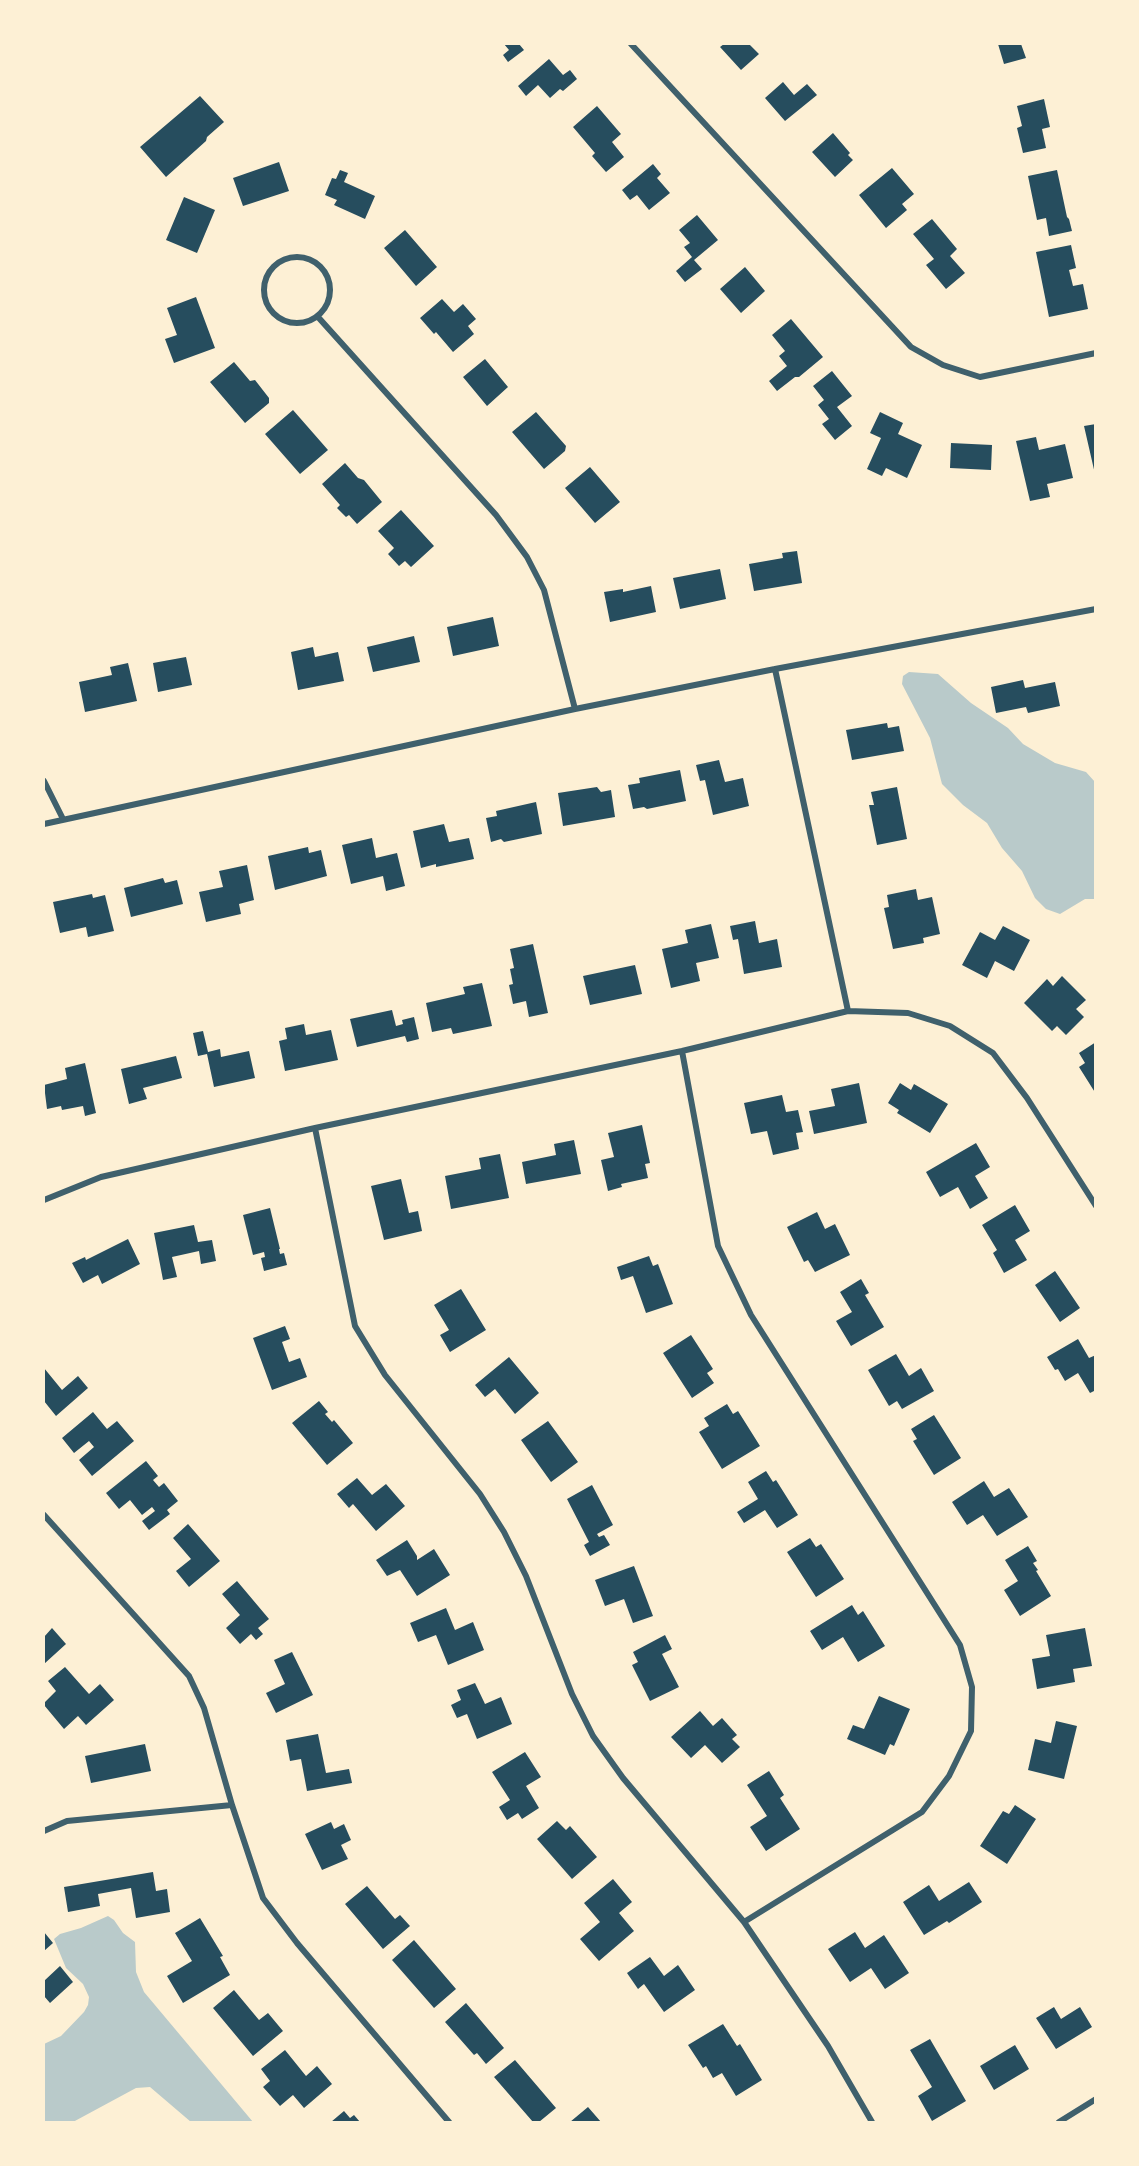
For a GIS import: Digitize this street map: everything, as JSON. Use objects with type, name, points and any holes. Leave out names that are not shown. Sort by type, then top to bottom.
[{"type":"street","points":[[631,44],[911,347],[943,365],[980,377],[1095,353]]},
{"type":"street","points":[[299,257],[309,259],[325,272],[331,291],[329,301],[318,317],[297,324],[277,317],[270,309],[265,300],[266,278],[280,262],[299,257]]},
{"type":"street","points":[[318,317],[496,515],[527,557],[544,590],[575,709]]},
{"type":"street","points":[[44,824],[575,709],[1095,609]]},
{"type":"street","points":[[775,669],[848,1011]]},
{"type":"street","points":[[44,781],[63,819]]},
{"type":"street","points":[[44,1200],[101,1177],[315,1128],[682,1051],[848,1011],[908,1013],[950,1026],[993,1053],[1027,1098],[1095,1206]]},
{"type":"street","points":[[682,1051],[718,1246],[751,1315],[960,1645],[972,1687],[971,1731],[949,1776],[922,1812],[744,1922]]},
{"type":"street","points":[[315,1128],[356,1326],[385,1375],[480,1494],[504,1532],[526,1576],[572,1694],[593,1736],[623,1778],[744,1922],[828,2046],[872,2122]]},
{"type":"street","points":[[44,1515],[189,1676],[204,1708],[232,1805],[263,1898],[297,1943],[449,2122]]},
{"type":"street","points":[[44,1831],[67,1821],[232,1805]]},
{"type":"street","points":[[1059,2122],[1095,2099]]},
{"type":"shaded area","points":[[909,672],[938,674],[971,703],[1008,728],[1023,744],[1055,763],[1086,772],[1095,782],[1095,899],[1085,899],[1060,914],[1046,909],[1035,898],[1022,871],[1002,848],[987,823],[963,805],[942,784],[930,738],[902,684],[903,676]]},
{"type":"shaded area","points":[[108,1916],[114,1920],[123,1933],[135,1942],[136,1972],[144,1992],[253,2122],[191,2122],[150,2087],[136,2088],[73,2122],[44,2122],[44,2044],[61,2036],[84,2012],[89,1997],[83,1984],[66,1968],[54,1939],[60,1934]]},
{"type":"building","points":[[504,44],[519,44],[524,50],[508,62],[503,55],[509,50]]},
{"type":"building","points":[[724,44],[749,44],[759,54],[741,70],[720,47]]},
{"type":"building","points":[[998,44],[1021,44],[1026,58],[1004,64]]},
{"type":"building","points":[[549,59],[563,75],[570,70],[577,79],[550,98],[538,85],[526,96],[518,86]]},
{"type":"building","points":[[783,82],[794,95],[807,84],[817,95],[785,121],[765,98]]},
{"type":"building","points":[[200,96],[224,122],[166,177],[140,147]]},
{"type":"building","points":[[1044,99],[1050,127],[1042,129],[1046,148],[1023,153],[1017,128],[1022,126],[1017,106]]},
{"type":"building","points":[[597,106],[621,134],[612,142],[624,157],[606,172],[592,156],[595,153],[573,127]]},
{"type":"building","points":[[833,133],[853,160],[835,177],[812,152]]},
{"type":"building","points":[[279,162],[289,191],[243,206],[233,178]]},
{"type":"building","points":[[653,164],[661,174],[657,178],[670,193],[649,210],[637,195],[630,200],[622,190]]},
{"type":"building","points":[[892,168],[914,194],[902,204],[907,210],[886,228],[859,195]]},
{"type":"building","points":[[340,170],[348,173],[344,182],[375,196],[365,219],[334,205],[337,200],[325,195],[332,178],[336,179]]},
{"type":"building","points":[[1057,170],[1072,231],[1049,236],[1046,218],[1037,220],[1028,176]]},
{"type":"building","points":[[184,197],[215,210],[197,253],[166,240]]},
{"type":"building","points":[[697,215],[718,240],[694,260],[702,269],[685,282],[676,271],[692,257],[684,247],[690,243],[679,230]]},
{"type":"building","points":[[932,219],[957,249],[950,256],[965,273],[946,289],[926,265],[934,259],[913,234]]},
{"type":"building","points":[[405,230],[437,267],[416,286],[384,248]]},
{"type":"building","points":[[1071,245],[1076,268],[1069,270],[1073,286],[1083,284],[1088,309],[1049,317],[1036,252]]},
{"type":"building","points":[[745,267],[765,291],[741,313],[720,289]]},
{"type":"building","points":[[196,297],[215,348],[174,363],[165,339],[177,335],[167,308]]},
{"type":"building","points":[[442,299],[454,312],[463,304],[476,319],[468,326],[474,334],[453,352],[420,318]]},
{"type":"building","points":[[791,319],[823,357],[799,377],[795,377],[777,391],[769,381],[787,366],[779,356],[785,351],[772,335]]},
{"type":"building","points":[[485,359],[508,387],[487,406],[463,377]]},
{"type":"building","points":[[234,362],[250,381],[255,380],[269,398],[269,403],[245,423],[210,382]]},
{"type":"building","points":[[832,371],[852,396],[837,407],[852,426],[835,440],[822,424],[829,419],[818,405],[824,400],[813,386]]},
{"type":"building","points":[[293,410],[328,450],[300,474],[265,434]]},
{"type":"building","points":[[536,412],[566,446],[565,451],[544,469],[512,432]]},
{"type":"building","points":[[880,412],[903,423],[898,434],[922,445],[907,478],[886,468],[882,476],[867,469],[881,438],[870,433]]},
{"type":"building","points":[[1096,424],[1096,474],[1095,474],[1084,426]]},
{"type":"building","points":[[1036,437],[1039,450],[1065,444],[1073,478],[1047,484],[1050,497],[1030,501],[1016,441]]},
{"type":"building","points":[[951,443],[992,445],[991,470],[950,468]]},
{"type":"building","points":[[345,463],[358,478],[364,480],[382,502],[357,524],[349,515],[346,517],[337,508],[340,505],[322,484]]},
{"type":"building","points":[[590,467],[620,502],[595,523],[565,488]]},
{"type":"building","points":[[401,510],[434,546],[411,567],[405,561],[399,566],[388,554],[394,548],[378,531]]},
{"type":"building","points":[[797,551],[802,583],[754,591],[749,564],[783,558],[782,553]]},
{"type":"building","points":[[720,569],[726,599],[680,609],[673,578]]},
{"type":"building","points":[[651,586],[656,612],[610,622],[604,592],[623,589],[623,592]]},
{"type":"building","points":[[493,617],[499,646],[453,656],[447,627]]},
{"type":"building","points":[[414,636],[420,662],[373,672],[367,647]]},
{"type":"building","points":[[313,647],[315,657],[338,652],[344,681],[298,690],[291,652]]},
{"type":"building","points":[[186,657],[192,685],[158,692],[153,663]]},
{"type":"building","points":[[128,663],[137,701],[85,712],[79,682],[112,675],[110,667]]},
{"type":"building","points":[[1023,680],[1025,688],[1055,682],[1060,706],[1028,713],[1026,707],[996,713],[991,687]]},
{"type":"building","points":[[887,723],[888,728],[899,726],[904,751],[852,760],[846,730]]},
{"type":"building","points":[[719,760],[725,782],[743,778],[749,806],[713,815],[705,780],[700,781],[696,765]]},
{"type":"building","points":[[680,770],[686,801],[647,809],[644,807],[633,809],[628,785],[640,783],[639,778]]},
{"type":"building","points":[[597,787],[601,792],[611,790],[615,817],[563,826],[558,793]]},
{"type":"building","points":[[897,787],[907,839],[877,845],[869,805],[874,805],[871,792]]},
{"type":"building","points":[[536,802],[542,834],[504,842],[501,839],[491,842],[486,818],[497,816],[496,811]]},
{"type":"building","points":[[444,824],[449,842],[469,838],[474,859],[421,868],[413,831]]},
{"type":"building","points":[[372,838],[376,858],[397,853],[405,886],[386,891],[383,876],[351,884],[342,845]]},
{"type":"building","points":[[308,847],[309,853],[321,850],[327,876],[275,890],[268,856]]},
{"type":"building","points":[[247,865],[254,900],[239,904],[241,914],[206,922],[199,892],[223,887],[219,871]]},
{"type":"building","points":[[163,878],[165,883],[177,880],[183,904],[131,917],[124,888]]},
{"type":"building","points":[[916,889],[918,900],[932,897],[940,934],[923,938],[924,943],[893,949],[884,908],[889,907],[887,895]]},
{"type":"building","points":[[92,894],[93,898],[105,895],[114,931],[88,937],[86,927],[60,933],[53,902]]},
{"type":"building","points":[[755,921],[759,943],[777,939],[782,967],[744,974],[738,939],[733,940],[730,926]]},
{"type":"building","points":[[711,924],[719,958],[696,963],[700,981],[671,988],[662,949],[688,943],[685,930]]},
{"type":"building","points":[[1003,926],[1030,940],[1014,971],[995,961],[987,978],[962,965],[980,932],[995,940]]},
{"type":"building","points":[[533,944],[548,1013],[529,1017],[526,1001],[513,1004],[509,985],[513,984],[510,969],[514,968],[510,949]]},
{"type":"building","points":[[635,965],[642,994],[590,1005],[583,976]]},
{"type":"building","points":[[1062,976],[1086,1000],[1076,1009],[1084,1017],[1066,1035],[1057,1026],[1052,1031],[1024,1003],[1047,979],[1053,986]]},
{"type":"building","points":[[482,983],[492,1026],[453,1034],[451,1028],[432,1032],[426,1003],[465,994],[463,987]]},
{"type":"building","points":[[392,1010],[396,1026],[403,1024],[402,1020],[414,1017],[419,1039],[407,1042],[405,1036],[357,1047],[350,1019]]},
{"type":"building","points":[[304,1024],[306,1035],[331,1030],[338,1060],[285,1071],[279,1041],[287,1039],[285,1028]]},
{"type":"building","points":[[203,1031],[208,1052],[220,1049],[221,1057],[249,1051],[255,1078],[214,1087],[207,1054],[198,1056],[193,1033]]},
{"type":"building","points":[[1096,1042],[1096,1094],[1079,1067],[1085,1063],[1079,1053]]},
{"type":"building","points":[[176,1056],[182,1078],[143,1088],[147,1099],[129,1104],[121,1069]]},
{"type":"building","points":[[85,1063],[96,1113],[85,1116],[83,1106],[62,1110],[61,1106],[47,1109],[44,1085],[67,1079],[65,1068]]},
{"type":"building","points":[[859,1083],[867,1123],[814,1134],[809,1111],[835,1106],[831,1089]]},
{"type":"building","points":[[900,1083],[911,1090],[914,1084],[948,1104],[930,1133],[897,1113],[899,1110],[888,1103]]},
{"type":"building","points":[[782,1095],[786,1112],[798,1110],[803,1132],[796,1133],[799,1149],[773,1155],[767,1131],[751,1134],[744,1103]]},
{"type":"building","points":[[642,1125],[650,1163],[645,1164],[648,1178],[621,1184],[622,1187],[608,1191],[601,1160],[614,1157],[608,1133]]},
{"type":"building","points":[[574,1140],[581,1174],[526,1184],[522,1162],[556,1155],[554,1144]]},
{"type":"building","points":[[976,1143],[990,1167],[975,1176],[988,1198],[970,1209],[958,1187],[940,1197],[926,1172]]},
{"type":"building","points":[[500,1154],[509,1198],[451,1209],[445,1176],[481,1169],[479,1158]]},
{"type":"building","points":[[401,1179],[409,1213],[418,1211],[422,1231],[384,1240],[371,1186]]},
{"type":"building","points":[[1015,1205],[1030,1231],[1015,1240],[1027,1260],[1004,1273],[993,1253],[997,1250],[982,1225]]},
{"type":"building","points":[[270,1208],[280,1254],[284,1253],[287,1265],[264,1271],[261,1258],[265,1257],[264,1252],[253,1255],[243,1215]]},
{"type":"building","points":[[817,1212],[825,1229],[835,1224],[850,1255],[815,1272],[808,1260],[804,1262],[787,1227]]},
{"type":"building","points":[[194,1225],[198,1242],[212,1240],[216,1261],[201,1264],[199,1251],[172,1257],[177,1277],[163,1280],[154,1233]]},
{"type":"building","points":[[128,1239],[140,1264],[102,1284],[98,1275],[83,1283],[72,1263],[85,1257],[86,1260]]},
{"type":"building","points":[[649,1256],[653,1266],[658,1264],[673,1304],[646,1313],[633,1276],[621,1280],[617,1267]]},
{"type":"building","points":[[1055,1271],[1080,1308],[1060,1322],[1035,1285]]},
{"type":"building","points":[[861,1279],[869,1293],[865,1295],[884,1327],[851,1346],[836,1321],[852,1312],[840,1292]]},
{"type":"building","points":[[461,1289],[486,1330],[450,1352],[440,1335],[449,1330],[434,1305]]},
{"type":"building","points":[[285,1326],[290,1339],[282,1342],[289,1362],[300,1358],[307,1377],[272,1390],[253,1338]]},
{"type":"building","points":[[691,1335],[713,1369],[707,1373],[714,1383],[692,1398],[663,1353]]},
{"type":"building","points":[[1078,1339],[1089,1358],[1096,1355],[1096,1390],[1090,1393],[1078,1373],[1065,1381],[1047,1357]]},
{"type":"building","points":[[896,1354],[909,1376],[921,1368],[934,1391],[902,1409],[897,1401],[889,1406],[868,1370]]},
{"type":"building","points":[[509,1357],[539,1393],[515,1414],[495,1389],[485,1397],[475,1385]]},
{"type":"building","points":[[44,1368],[62,1390],[78,1376],[88,1388],[56,1416],[44,1401]]},
{"type":"building","points":[[319,1401],[328,1412],[325,1414],[332,1422],[334,1420],[353,1443],[327,1465],[292,1423]]},
{"type":"building","points":[[727,1404],[733,1414],[738,1411],[760,1446],[722,1469],[699,1432],[709,1426],[704,1418]]},
{"type":"building","points":[[93,1412],[107,1429],[117,1421],[134,1441],[92,1476],[79,1460],[94,1447],[89,1441],[74,1453],[62,1438]]},
{"type":"building","points":[[934,1415],[961,1458],[934,1475],[913,1441],[917,1439],[911,1429]]},
{"type":"building","points":[[548,1421],[578,1462],[551,1482],[521,1440]]},
{"type":"building","points":[[146,1461],[158,1476],[153,1480],[159,1487],[164,1483],[178,1501],[167,1510],[170,1514],[149,1530],[142,1521],[155,1511],[152,1507],[142,1515],[130,1500],[119,1509],[106,1493]]},
{"type":"building","points":[[766,1471],[773,1482],[776,1480],[798,1515],[777,1528],[765,1510],[744,1523],[737,1512],[758,1499],[748,1482]]},
{"type":"building","points":[[357,1478],[372,1495],[386,1484],[405,1506],[376,1531],[353,1504],[349,1508],[337,1494]]},
{"type":"building","points":[[984,1481],[994,1497],[1009,1488],[1028,1517],[997,1536],[983,1515],[967,1525],[952,1502]]},
{"type":"building","points":[[592,1485],[613,1525],[597,1534],[599,1537],[604,1535],[610,1545],[590,1556],[584,1545],[589,1542],[567,1499]]},
{"type":"building","points":[[188,1524],[220,1561],[189,1587],[176,1571],[191,1559],[173,1538]]},
{"type":"building","points":[[810,1538],[816,1547],[821,1544],[844,1579],[816,1597],[787,1552]]},
{"type":"building","points":[[407,1540],[417,1560],[434,1549],[450,1575],[417,1596],[400,1570],[387,1576],[376,1560]]},
{"type":"building","points":[[1028,1546],[1037,1561],[1033,1563],[1038,1570],[1036,1571],[1051,1596],[1020,1616],[1004,1590],[1018,1581],[1005,1560]]},
{"type":"building","points":[[634,1566],[653,1616],[633,1623],[624,1599],[605,1606],[595,1580]]},
{"type":"building","points":[[237,1581],[269,1619],[258,1628],[263,1634],[256,1640],[251,1634],[240,1644],[226,1628],[240,1615],[222,1594]]},
{"type":"building","points":[[852,1605],[858,1615],[863,1611],[885,1646],[858,1662],[843,1637],[822,1650],[810,1631]]},
{"type":"building","points":[[446,1608],[455,1630],[473,1622],[484,1650],[448,1665],[436,1635],[418,1642],[410,1623]]},
{"type":"building","points":[[52,1628],[66,1644],[44,1664],[44,1637]]},
{"type":"building","points":[[1085,1628],[1092,1666],[1073,1669],[1075,1682],[1037,1689],[1032,1659],[1050,1656],[1046,1635]]},
{"type":"building","points":[[665,1635],[672,1649],[662,1654],[679,1687],[650,1701],[632,1665],[638,1662],[633,1652]]},
{"type":"building","points":[[292,1652],[313,1695],[276,1713],[266,1693],[285,1684],[274,1660]]},
{"type":"building","points":[[65,1667],[89,1694],[100,1684],[114,1700],[86,1725],[78,1716],[64,1729],[44,1703],[56,1691],[48,1681]]},
{"type":"building","points":[[475,1683],[485,1704],[501,1697],[512,1724],[477,1739],[467,1714],[457,1718],[451,1705],[461,1700],[457,1690]]},
{"type":"building","points":[[879,1696],[910,1709],[894,1746],[890,1744],[885,1755],[847,1739],[853,1725],[864,1729]]},
{"type":"building","points":[[700,1711],[713,1726],[722,1718],[737,1735],[732,1739],[740,1747],[722,1763],[705,1745],[691,1758],[671,1737]]},
{"type":"building","points":[[1056,1721],[1077,1726],[1064,1779],[1028,1770],[1035,1739],[1051,1743]]},
{"type":"building","points":[[318,1734],[326,1773],[349,1769],[352,1783],[307,1791],[301,1759],[290,1761],[286,1740]]},
{"type":"building","points":[[145,1744],[151,1771],[91,1783],[85,1756]]},
{"type":"building","points":[[525,1752],[541,1777],[526,1786],[539,1808],[522,1819],[518,1813],[507,1820],[499,1807],[510,1800],[492,1772]]},
{"type":"building","points":[[769,1771],[784,1795],[780,1798],[800,1829],[766,1851],[750,1827],[767,1816],[747,1785]]},
{"type":"building","points":[[1015,1805],[1036,1819],[1007,1864],[980,1846],[1003,1811],[1009,1814]]},
{"type":"building","points":[[557,1821],[566,1830],[570,1826],[597,1857],[572,1879],[537,1839]]},
{"type":"building","points":[[331,1822],[334,1829],[344,1824],[351,1840],[341,1845],[348,1859],[322,1870],[305,1834]]},
{"type":"building","points":[[153,1872],[156,1891],[167,1889],[170,1912],[136,1918],[131,1888],[98,1894],[100,1906],[68,1912],[64,1887]]},
{"type":"building","points":[[613,1879],[632,1902],[619,1913],[634,1931],[599,1961],[580,1939],[600,1922],[584,1903]]},
{"type":"building","points":[[969,1882],[982,1902],[949,1923],[947,1921],[924,1935],[903,1902],[929,1885],[939,1901]]},
{"type":"building","points":[[367,1886],[395,1919],[400,1915],[410,1926],[383,1949],[345,1904]]},
{"type":"building","points":[[200,1918],[223,1956],[220,1957],[230,1975],[183,2003],[167,1976],[192,1961],[175,1933]]},
{"type":"building","points":[[44,1932],[53,1943],[44,1951]]},
{"type":"building","points":[[855,1932],[865,1948],[884,1935],[909,1973],[885,1989],[871,1968],[850,1982],[828,1949]]},
{"type":"building","points":[[414,1940],[456,1989],[434,2008],[392,1960]]},
{"type":"building","points":[[650,1957],[664,1976],[678,1965],[695,1990],[664,2012],[644,1984],[638,1989],[627,1973]]},
{"type":"building","points":[[60,1966],[73,1982],[50,2003],[44,1996],[44,1981]]},
{"type":"building","points":[[234,1990],[259,2020],[268,2013],[283,2031],[253,2056],[213,2008]]},
{"type":"building","points":[[466,2003],[504,2048],[486,2064],[477,2053],[474,2055],[445,2022]]},
{"type":"building","points":[[1054,2007],[1061,2019],[1080,2007],[1092,2027],[1056,2049],[1036,2018]]},
{"type":"building","points":[[723,2024],[737,2046],[740,2044],[762,2080],[736,2096],[722,2073],[713,2078],[706,2066],[703,2068],[688,2045]]},
{"type":"building","points":[[930,2039],[966,2101],[932,2121],[918,2096],[932,2087],[910,2050]]},
{"type":"building","points":[[1015,2045],[1029,2069],[994,2090],[980,2066]]},
{"type":"building","points":[[285,2050],[306,2076],[317,2066],[332,2084],[304,2108],[293,2095],[280,2106],[263,2087],[270,2081],[261,2069]]},
{"type":"building","points":[[515,2060],[556,2108],[539,2122],[533,2122],[494,2077]]},
{"type":"building","points":[[588,2107],[601,2122],[570,2122]]},
{"type":"building","points":[[344,2111],[350,2118],[354,2115],[360,2122],[331,2122]]}]
